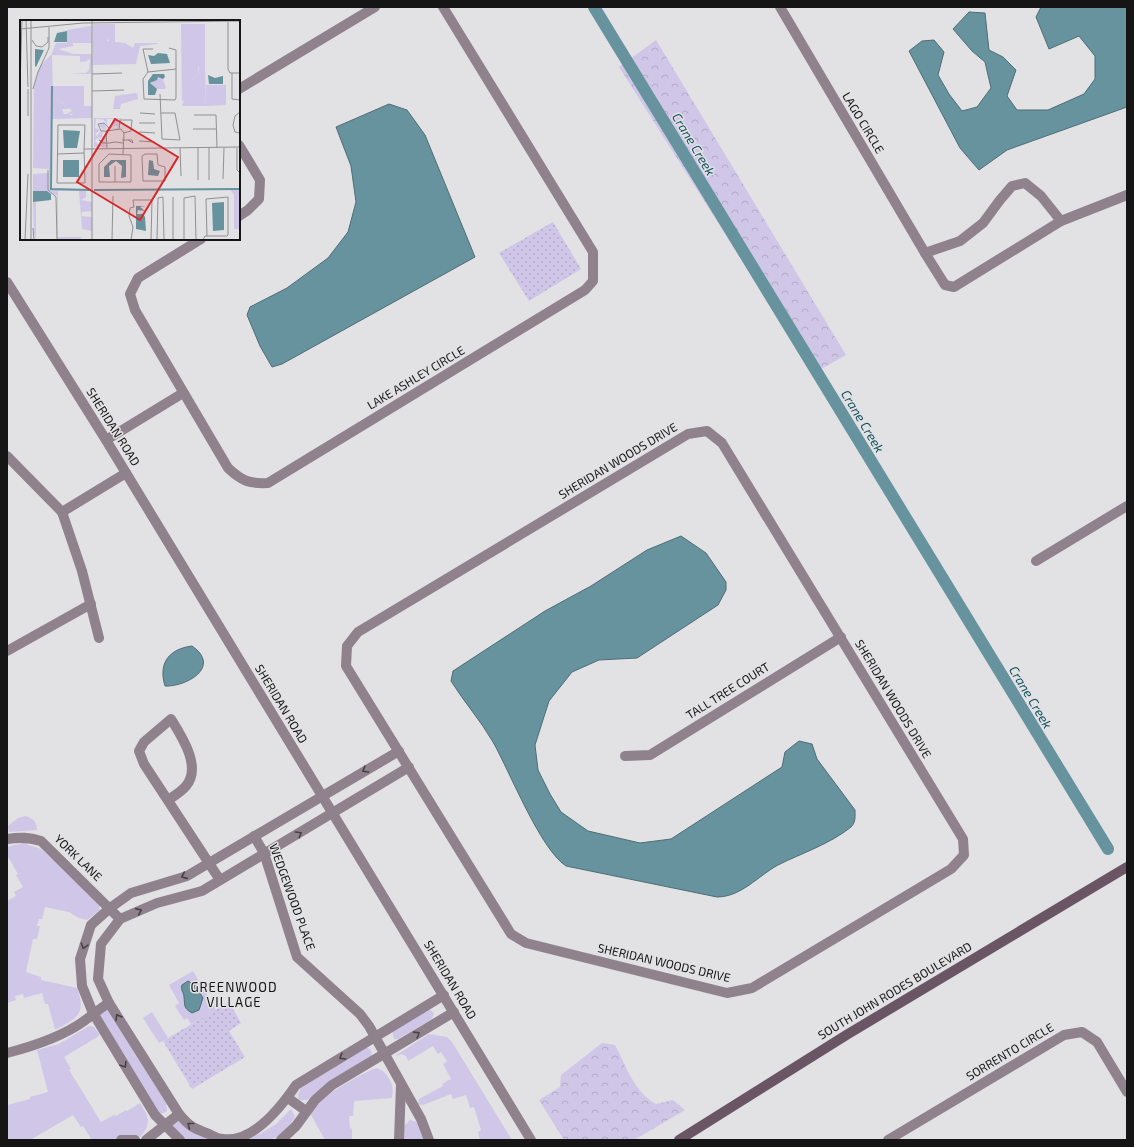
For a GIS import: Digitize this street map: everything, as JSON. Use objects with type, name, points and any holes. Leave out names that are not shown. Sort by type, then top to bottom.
[{"type":"main road","name":"SOUTH JOHN RODES BOULEVARD","points":[[679,1140],[848,1034],[1127,867]]},
{"type":"street","points":[[240,88],[375,7]]},
{"type":"street","name":"LAKE ASHLEY CIRCLE","points":[[199,240],[138,278],[130,294],[135,310],[228,468],[239,479],[255,484],[268,483],[585,290],[593,281],[593,252],[443,7]]},
{"type":"street","name":"LAGO CIRCLE","points":[[780,7],[945,285],[954,287],[1061,221],[1127,195]]},
{"type":"street","points":[[240,147],[260,180],[259,199],[240,215]]},
{"type":"street","points":[[925,253],[960,241],[983,223],[1012,186],[1025,183],[1041,196],[1061,221]]},
{"type":"street","name":"SHERIDAN ROAD","points":[[7,282],[106,440],[531,1140]]},
{"type":"street","points":[[106,440],[183,393]]},
{"type":"street","name":"SHERIDAN WOODS DRIVE","points":[[707,431],[722,443],[841,637],[963,839],[964,855],[951,869],[752,988],[727,993],[526,944],[511,934],[346,666],[347,646],[358,632],[688,434],[707,431]]},
{"type":"street","points":[[7,456],[62,512],[82,571],[99,638]]},
{"type":"street","points":[[62,512],[126,473]]},
{"type":"street","points":[[1036,561],[1127,506]]},
{"type":"street","points":[[7,651],[90,604]]},
{"type":"street","name":"TALL TREE COURT","points":[[625,756],[650,755],[841,637]]},
{"type":"street","points":[[168,800],[186,787],[191,778],[192,765],[184,742],[171,719],[144,742],[139,752],[144,764],[208,864],[220,880]]},
{"type":"street","points":[[180,1140],[164,1126],[155,1115],[92,1013],[82,986],[80,959],[90,925],[131,893],[173,881],[208,864],[399,751]]},
{"type":"street","points":[[409,767],[333,814],[264,853],[202,891],[157,903],[120,919],[100,944],[98,978],[109,1003],[179,1114],[189,1126],[224,1140],[244,1136],[263,1125],[288,1098],[296,1085],[444,995]]},
{"type":"street","name":"WEDGEWOOD PLACE","points":[[254,836],[264,853],[297,957],[360,1014],[376,1037],[384,1055],[421,1119],[429,1140]]},
{"type":"street","name":"YORK LANE","points":[[7,840],[18,837],[41,841],[120,919]]},
{"type":"street","points":[[7,1053],[50,1040],[84,1021],[92,1013],[109,1003]]},
{"type":"street","points":[[281,1140],[296,1126],[315,1100],[332,1085],[454,1012]]},
{"type":"street","name":"SORRENTO CIRCLE","points":[[888,1140],[1064,1035],[1082,1032],[1097,1042],[1127,1092]]},
{"type":"street","points":[[399,1140],[401,1084]]},
{"type":"street","points":[[288,1098],[306,1111]]},
{"type":"street","points":[[146,1140],[179,1114]]},
{"type":"street","points":[[121,1140],[135,1140]]},
{"type":"green space","points":[[656,40],[846,355],[812,374],[765,291],[762,292],[619,67]]},
{"type":"green space","points":[[553,222],[581,269],[529,301],[499,253]]},
{"type":"green space","points":[[25,816],[34,821],[37,830],[9,832],[8,826],[18,818]]},
{"type":"green space","points":[[23,843],[41,849],[98,902],[100,910],[87,920],[79,918],[69,912],[45,907],[42,919],[39,919],[37,926],[40,926],[37,939],[33,939],[26,972],[41,977],[41,980],[77,988],[80,996],[81,1003],[79,1013],[71,1021],[57,1029],[55,1029],[48,1004],[45,1004],[42,993],[24,998],[23,994],[15,996],[16,1000],[7,1003],[7,901],[16,896],[14,892],[23,887],[16,875],[18,874],[7,855],[7,847]]},
{"type":"green space","points":[[193,971],[216,1010],[191,1024],[187,1018],[184,1020],[175,1006],[179,1003],[169,985]]},
{"type":"green space","points":[[229,1002],[241,1023],[229,1031],[245,1057],[192,1089],[163,1041]]},
{"type":"green space","points":[[429,1009],[434,1013],[432,1019],[398,1039],[394,1039],[392,1031]]},
{"type":"green space","points":[[106,1010],[110,1012],[166,1103],[167,1111],[164,1113],[157,1113],[99,1015]]},
{"type":"green space","points":[[152,1012],[168,1038],[159,1043],[143,1018]]},
{"type":"green space","points":[[89,1026],[94,1027],[99,1036],[64,1057],[71,1069],[69,1070],[101,1122],[114,1115],[116,1116],[126,1110],[127,1111],[140,1103],[148,1120],[147,1127],[141,1136],[136,1138],[120,1136],[112,1140],[92,1140],[83,1126],[81,1127],[73,1115],[30,1140],[7,1140],[7,1105],[30,1099],[30,1097],[48,1092],[37,1050],[59,1044]]},
{"type":"green space","points":[[429,1034],[447,1037],[452,1042],[512,1140],[480,1140],[478,1132],[481,1130],[474,1107],[470,1108],[466,1095],[453,1099],[451,1094],[423,1105],[418,1104],[419,1099],[443,1086],[442,1084],[451,1079],[443,1064],[447,1061],[441,1052],[438,1054],[433,1046],[408,1061],[406,1056],[402,1054],[395,1056]]},
{"type":"green space","points":[[602,1043],[615,1045],[637,1086],[649,1099],[656,1104],[673,1100],[685,1110],[634,1140],[564,1140],[539,1100],[560,1087],[561,1075]]},
{"type":"green space","points":[[366,1047],[371,1050],[372,1056],[330,1081],[307,1100],[299,1100],[298,1095],[301,1088]]},
{"type":"green space","points":[[377,1068],[385,1073],[390,1080],[393,1089],[392,1098],[354,1101],[353,1116],[349,1116],[350,1128],[352,1129],[352,1140],[325,1140],[310,1113],[331,1093],[364,1073]]},
{"type":"green space","points":[[291,1109],[295,1117],[284,1132],[279,1136],[268,1140],[243,1140],[260,1134],[276,1124]]},
{"type":"green space","points":[[410,1120],[417,1122],[424,1140],[404,1140],[404,1126]]},
{"type":"green space","points":[[178,1121],[196,1135],[214,1140],[184,1140],[170,1125]]},
{"type":"water","points":[[1041,7],[1127,7],[1127,107],[1007,150],[979,170],[960,148],[909,51],[922,41],[934,40],[944,52],[938,75],[949,94],[962,111],[977,107],[991,88],[985,62],[972,51],[953,29],[969,12],[985,13],[989,50],[1003,57],[1016,70],[1007,96],[1017,110],[1048,110],[1084,94],[1095,79],[1095,56],[1079,36],[1049,49],[1036,17]]},
{"type":"water","points":[[389,104],[407,110],[425,135],[475,257],[282,364],[272,367],[260,346],[247,315],[250,307],[287,288],[328,258],[348,232],[356,202],[351,166],[336,127]]},
{"type":"water","points":[[681,536],[706,553],[726,582],[726,590],[718,605],[637,658],[599,660],[572,672],[549,701],[535,745],[538,770],[561,812],[588,831],[640,843],[671,839],[782,767],[785,752],[799,741],[812,744],[817,759],[855,810],[853,825],[843,833],[816,848],[778,865],[742,890],[726,896],[717,897],[566,866],[556,857],[546,844],[526,809],[493,742],[451,681],[453,671],[545,611],[591,586],[647,550]]},
{"type":"water","points":[[192,646],[200,654],[203,661],[202,668],[198,674],[182,683],[165,686],[163,670],[167,658],[177,650]]},
{"type":"water","points":[[188,981],[196,986],[203,998],[199,1010],[192,1013],[187,1010],[185,1006],[184,995],[181,988],[182,985]]},
{"type":"waterway","name":"Crane Creek","points":[[594,7],[1108,849]]},
{"type":"district","name":"GREENWOOD VILLAGE","points":[[234,994]]}]
